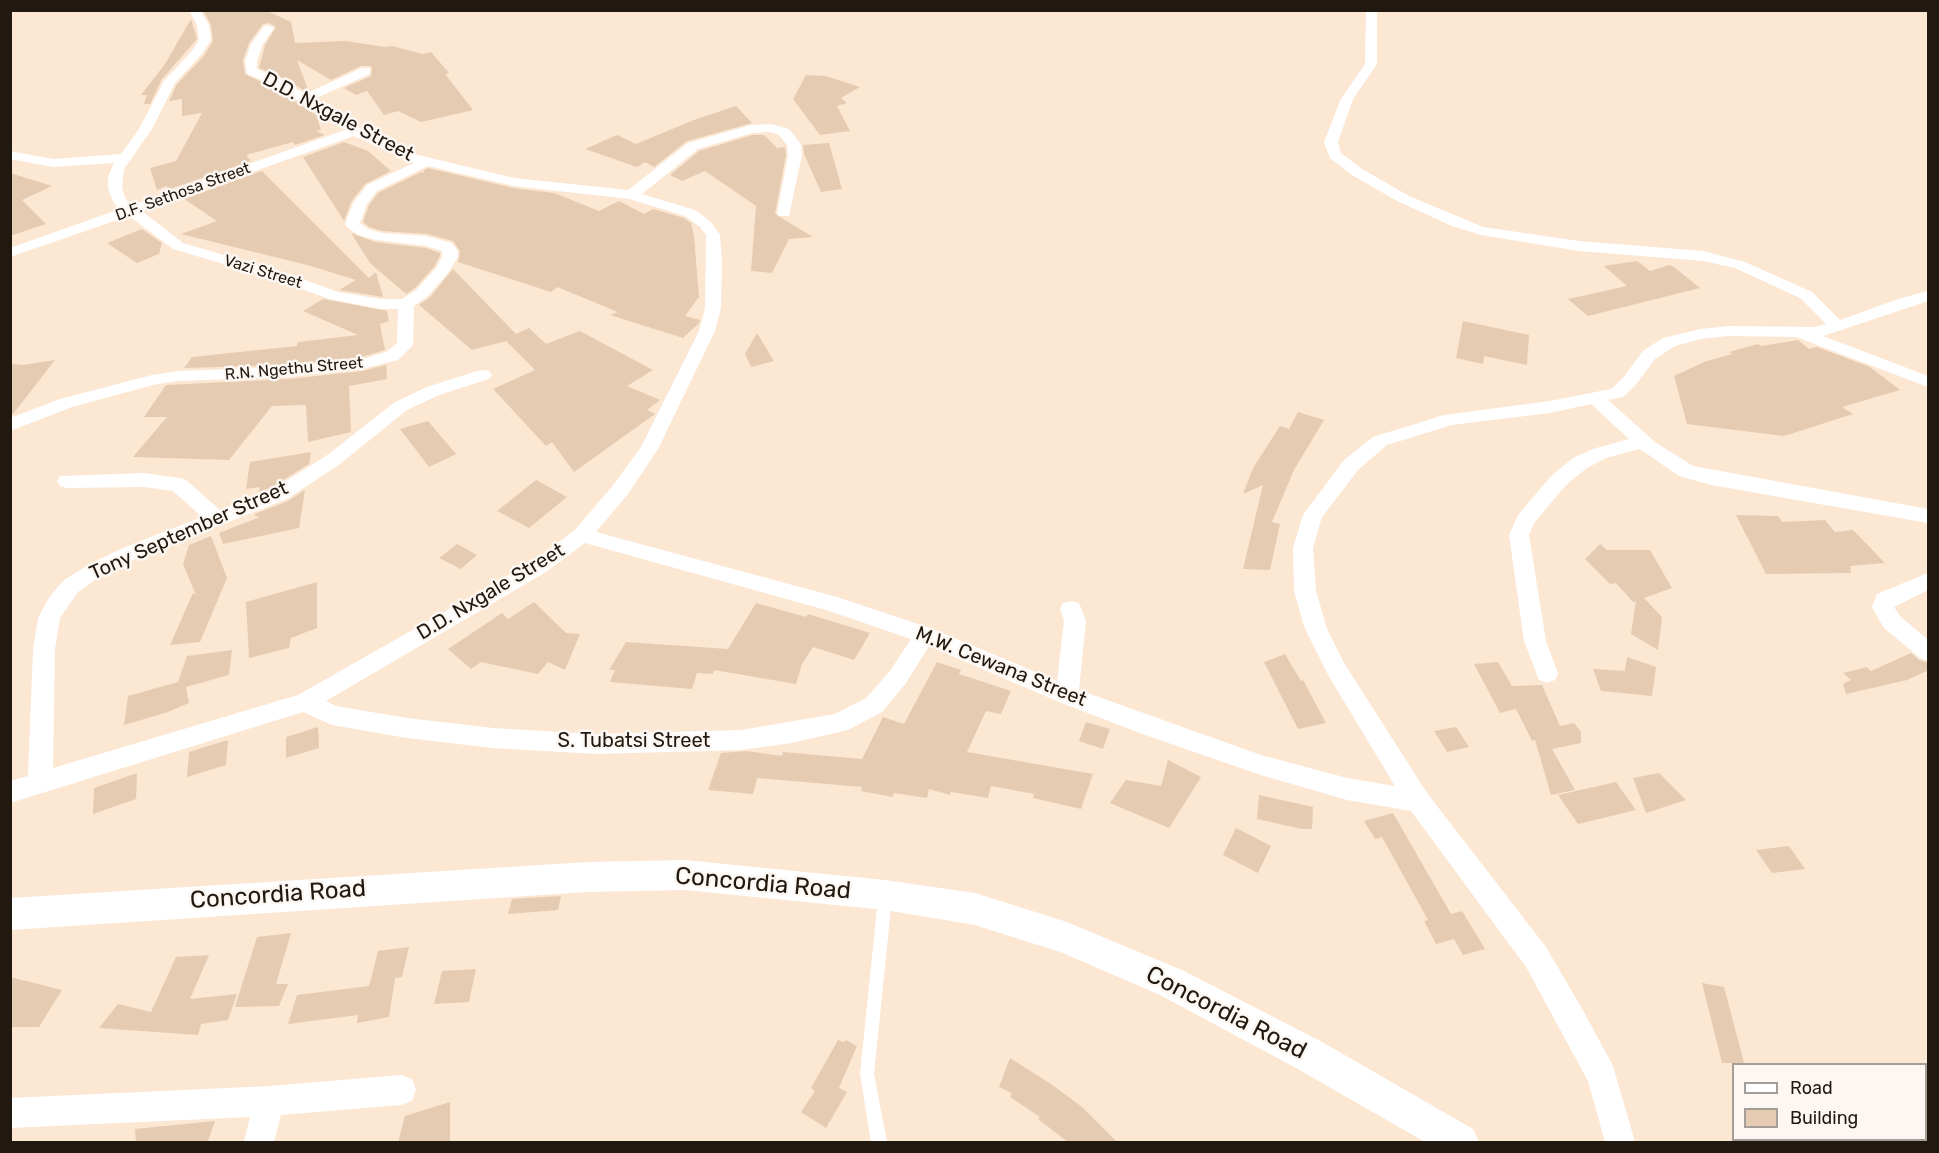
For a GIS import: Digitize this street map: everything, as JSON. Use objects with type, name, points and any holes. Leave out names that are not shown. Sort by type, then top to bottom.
[{"type":"street","points":[[10,155],[53,163],[124,158],[145,129],[170,81],[197,53],[205,40],[202,25],[194,10]]},
{"type":"street","points":[[1372,10],[1371,64],[1347,99],[1331,142],[1335,155],[1357,172],[1404,200],[1481,231],[1579,246],[1703,256],[1740,265],[1806,296],[1837,326]]},
{"type":"street","name":"D.D. Nxgale Street","points":[[10,792],[305,702],[539,567],[582,535],[621,489],[649,449],[707,331],[713,308],[713,235],[705,224],[690,213],[631,195],[514,182],[424,163],[355,131],[279,83],[251,71],[251,61],[256,44],[268,28]]},
{"type":"street","points":[[304,99],[366,71]]},
{"type":"street","points":[[631,195],[693,146],[751,129],[771,128],[784,132],[794,144],[795,155],[784,213]]},
{"type":"street","name":"D.F. Sethosa Street","points":[[10,253],[132,212],[355,131]]},
{"type":"street","name":"Vazi Street","points":[[124,158],[117,169],[115,188],[120,202],[178,246],[286,278],[335,296],[381,304],[406,304]]},
{"type":"street","points":[[406,304],[422,293],[442,270],[450,257],[447,246],[426,241],[381,237],[355,229],[352,224],[360,203],[372,188],[424,163]]},
{"type":"street","points":[[1620,1143],[1602,1077],[1575,1024],[1536,957],[1418,801],[1335,669],[1316,629],[1305,591],[1303,548],[1313,515],[1351,465],[1380,441],[1450,419],[1550,407],[1617,393],[1649,355],[1670,342],[1701,334],[1728,331],[1801,333],[1837,326],[1904,302],[1929,296]]},
{"type":"street","name":"R.N. Ngethu Street","points":[[10,425],[66,403],[152,380],[177,376],[288,372],[381,360],[393,356],[405,345],[406,304]]},
{"type":"street","points":[[1801,333],[1929,381]]},
{"type":"street","name":"Tony September Street","points":[[40,784],[44,649],[49,618],[71,586],[94,570],[130,553],[280,494],[310,477],[401,406],[433,391],[483,375]]},
{"type":"street","points":[[1594,398],[1644,442],[1686,471],[1711,478],[1929,516]]},
{"type":"street","points":[[1546,674],[1535,641],[1520,554],[1519,535],[1525,520],[1559,480],[1580,462],[1600,453],[1644,442]]},
{"type":"street","points":[[67,481],[144,480],[179,485],[218,519]]},
{"type":"street","name":"M.W. Cewana Street","points":[[582,535],[754,580],[925,635],[1067,695],[1261,765],[1347,789],[1418,801]]},
{"type":"street","points":[[1929,581],[1885,600],[1883,607],[1892,622],[1929,652]]},
{"type":"street","points":[[1067,695],[1075,621],[1071,609]]},
{"type":"street","name":"S. Tubatsi Street","points":[[305,702],[332,715],[407,728],[493,738],[595,744],[741,740],[840,723],[874,705],[898,677],[925,635]]},
{"type":"street","name":"Concordia Road","points":[[10,914],[588,877],[686,876],[885,895],[975,909],[1067,938],[1172,983],[1298,1050],[1460,1143]]},
{"type":"street","points":[[10,1113],[270,1101],[401,1090]]},
{"type":"street","points":[[259,1143],[270,1101]]},
{"type":"lane","points":[[879,1143],[867,1074],[885,895]]},
{"type":"building","points":[[203,10],[265,10],[291,22],[295,43],[346,41],[392,46],[423,54],[431,52],[449,73],[445,74],[473,110],[421,122],[398,111],[384,115],[367,91],[356,95],[344,88],[371,76],[370,66],[361,66],[331,80],[297,60],[308,90],[305,91],[284,78],[259,68],[265,45],[276,27],[269,23],[263,24],[249,43],[243,60],[245,74],[274,88],[316,115],[321,130],[316,131],[325,135],[295,145],[293,142],[246,155],[251,161],[170,189],[166,186],[157,190],[150,168],[176,161],[202,113],[182,116],[182,99],[169,101],[177,84],[203,57],[213,41],[211,25]]},
{"type":"building","points":[[191,19],[197,39],[162,79],[150,104],[144,104],[147,95],[141,95],[165,64]]},
{"type":"building","points":[[806,75],[826,76],[860,87],[841,98],[847,103],[837,106],[850,131],[820,135],[793,99]]},
{"type":"building","points":[[736,106],[752,123],[687,141],[654,167],[645,162],[637,167],[585,149],[617,135],[636,144],[694,120]]},
{"type":"building","points":[[752,135],[764,135],[777,148],[785,147],[786,155],[775,214],[813,237],[789,239],[772,273],[751,271],[756,206],[705,171],[682,181],[670,175],[699,151]]},
{"type":"building","points":[[344,142],[368,151],[391,171],[365,184],[351,202],[344,221],[303,157]]},
{"type":"building","points":[[829,143],[842,189],[821,192],[804,154],[803,145]]},
{"type":"building","points":[[428,168],[513,188],[554,193],[599,211],[619,201],[644,214],[653,209],[684,218],[691,223],[694,236],[699,297],[685,316],[700,320],[699,323],[683,338],[610,315],[618,312],[557,287],[551,292],[458,262],[460,251],[453,241],[427,234],[382,231],[369,227],[363,222],[369,205],[378,193],[421,172],[425,173],[423,171]]},
{"type":"building","points":[[262,171],[369,278],[376,272],[383,297],[339,290],[356,280],[311,266],[181,234],[217,221],[184,199]]},
{"type":"building","points":[[10,173],[52,186],[22,200],[46,224],[10,236]]},
{"type":"building","points":[[142,229],[162,243],[159,254],[137,263],[107,243]]},
{"type":"building","points":[[351,233],[375,242],[426,248],[440,253],[440,256],[434,267],[415,288],[406,294],[370,263]]},
{"type":"building","points":[[1637,261],[1650,271],[1669,265],[1674,267],[1700,288],[1588,316],[1568,299],[1627,286],[1604,266]]},
{"type":"building","points":[[453,269],[516,334],[529,328],[546,344],[580,331],[653,370],[627,386],[660,400],[647,410],[655,414],[574,472],[552,442],[546,446],[493,389],[535,370],[506,341],[472,350],[419,305],[430,297]]},
{"type":"building","points":[[323,299],[387,311],[389,321],[380,324],[385,350],[362,357],[289,365],[184,368],[192,357],[297,346],[298,342],[358,335],[303,311]]},
{"type":"building","points":[[1463,321],[1529,335],[1527,365],[1484,356],[1483,364],[1456,358]]},
{"type":"building","points":[[757,333],[774,361],[751,367],[745,354]]},
{"type":"building","points":[[1798,340],[1809,349],[1817,347],[1870,367],[1900,390],[1842,407],[1853,414],[1784,436],[1687,424],[1674,376],[1704,362],[1732,354],[1729,352],[1758,344],[1761,346]]},
{"type":"building","points":[[55,360],[10,415],[10,364],[23,365]]},
{"type":"building","points":[[386,365],[387,379],[349,386],[351,432],[308,442],[306,405],[272,406],[229,460],[133,457],[167,417],[144,417],[166,385],[289,379],[362,371]]},
{"type":"building","points":[[1298,412],[1324,420],[1294,470],[1272,522],[1280,524],[1270,570],[1243,569],[1263,485],[1243,494],[1253,468],[1280,426],[1289,429]]},
{"type":"building","points":[[428,421],[456,454],[429,467],[400,429]]},
{"type":"building","points":[[311,452],[309,464],[272,487],[259,492],[260,487],[246,489],[250,462]]},
{"type":"building","points":[[536,480],[567,497],[529,528],[497,511]]},
{"type":"building","points":[[305,490],[299,528],[223,544],[219,533],[260,517],[255,514],[288,501]]},
{"type":"building","points":[[1736,515],[1778,516],[1782,522],[1825,520],[1835,532],[1853,530],[1885,563],[1850,566],[1851,573],[1766,574]]},
{"type":"building","points":[[211,536],[227,578],[200,642],[170,645],[193,593],[196,595],[183,564],[189,545]]},
{"type":"building","points":[[457,544],[477,555],[461,569],[439,558]]},
{"type":"building","points":[[1600,544],[1607,550],[1650,550],[1672,588],[1644,598],[1662,617],[1658,650],[1631,634],[1636,601],[1633,602],[1616,583],[1610,584],[1585,559]]},
{"type":"building","points":[[317,582],[317,628],[291,638],[289,648],[249,658],[246,602]]},
{"type":"building","points":[[534,602],[566,633],[580,634],[565,670],[548,662],[538,674],[481,662],[471,669],[448,649],[502,613],[508,619]]},
{"type":"building","points":[[756,603],[806,617],[808,614],[870,633],[854,660],[813,647],[802,664],[796,684],[714,670],[713,674],[697,673],[692,689],[610,682],[615,670],[609,670],[626,642],[728,649]]},
{"type":"building","points":[[232,650],[229,675],[186,687],[189,703],[124,725],[128,696],[178,682],[187,656]]},
{"type":"building","points":[[1911,653],[1919,660],[1929,663],[1929,670],[1907,680],[1846,694],[1843,684],[1851,680],[1843,673],[1867,667],[1871,671]]},
{"type":"building","points":[[1285,654],[1301,681],[1303,680],[1326,723],[1298,729],[1264,662]]},
{"type":"building","points":[[1627,657],[1656,667],[1652,696],[1601,691],[1593,669],[1625,671]]},
{"type":"building","points":[[937,662],[961,670],[959,674],[1011,691],[1001,714],[986,711],[967,752],[1093,774],[1081,809],[1033,798],[1034,794],[991,786],[988,798],[951,792],[950,795],[929,789],[927,798],[894,793],[892,797],[861,791],[862,787],[757,778],[753,794],[708,790],[721,753],[747,751],[782,756],[783,752],[862,759],[883,717],[904,724]]},
{"type":"building","points":[[1498,662],[1512,686],[1542,685],[1560,726],[1574,723],[1581,732],[1581,743],[1552,749],[1575,790],[1551,795],[1535,740],[1532,741],[1516,709],[1500,713],[1474,664]]},
{"type":"building","points":[[1086,722],[1110,729],[1103,749],[1079,741]]},
{"type":"building","points":[[318,727],[319,748],[286,758],[286,737]]},
{"type":"building","points":[[1456,727],[1469,747],[1447,752],[1434,731]]},
{"type":"building","points":[[228,740],[226,765],[187,777],[189,752]]},
{"type":"building","points":[[1168,760],[1201,777],[1169,828],[1110,803],[1126,780],[1161,786]]},
{"type":"building","points":[[137,773],[136,799],[93,814],[94,788]]},
{"type":"building","points":[[1659,773],[1686,800],[1646,813],[1633,778]]},
{"type":"building","points":[[1616,782],[1636,810],[1578,824],[1558,795]]},
{"type":"building","points":[[1259,795],[1313,807],[1312,829],[1257,819]]},
{"type":"building","points":[[1393,813],[1451,914],[1462,911],[1485,949],[1463,955],[1454,939],[1436,944],[1424,921],[1428,920],[1382,837],[1375,839],[1364,821]]},
{"type":"building","points":[[1236,828],[1271,846],[1258,873],[1223,855]]},
{"type":"building","points":[[1789,846],[1805,869],[1772,873],[1756,850]]},
{"type":"building","points":[[561,896],[558,910],[508,914],[512,899]]},
{"type":"building","points":[[291,933],[276,984],[288,984],[279,1006],[235,1007],[257,937]]},
{"type":"building","points":[[409,947],[402,977],[395,978],[389,1017],[357,1023],[358,1015],[288,1024],[297,995],[369,986],[378,951]]},
{"type":"building","points":[[209,955],[190,999],[237,994],[228,1020],[201,1024],[198,1035],[99,1028],[118,1004],[151,1012],[176,957]]},
{"type":"building","points":[[476,969],[469,1002],[434,1004],[442,971]]},
{"type":"building","points":[[10,977],[62,990],[39,1027],[10,1027]]},
{"type":"building","points":[[1702,983],[1724,987],[1744,1063],[1722,1063]]},
{"type":"building","points":[[838,1040],[844,1042],[846,1040],[857,1046],[839,1088],[847,1092],[826,1128],[801,1112],[815,1091],[811,1088]]},
{"type":"building","points":[[1010,1058],[1082,1107],[1118,1143],[1069,1143],[1038,1119],[1040,1117],[1010,1097],[1012,1093],[999,1087]]},
{"type":"building","points":[[450,1102],[450,1143],[398,1143],[405,1116]]},
{"type":"building","points":[[215,1121],[208,1141],[136,1143],[135,1129]]}]
